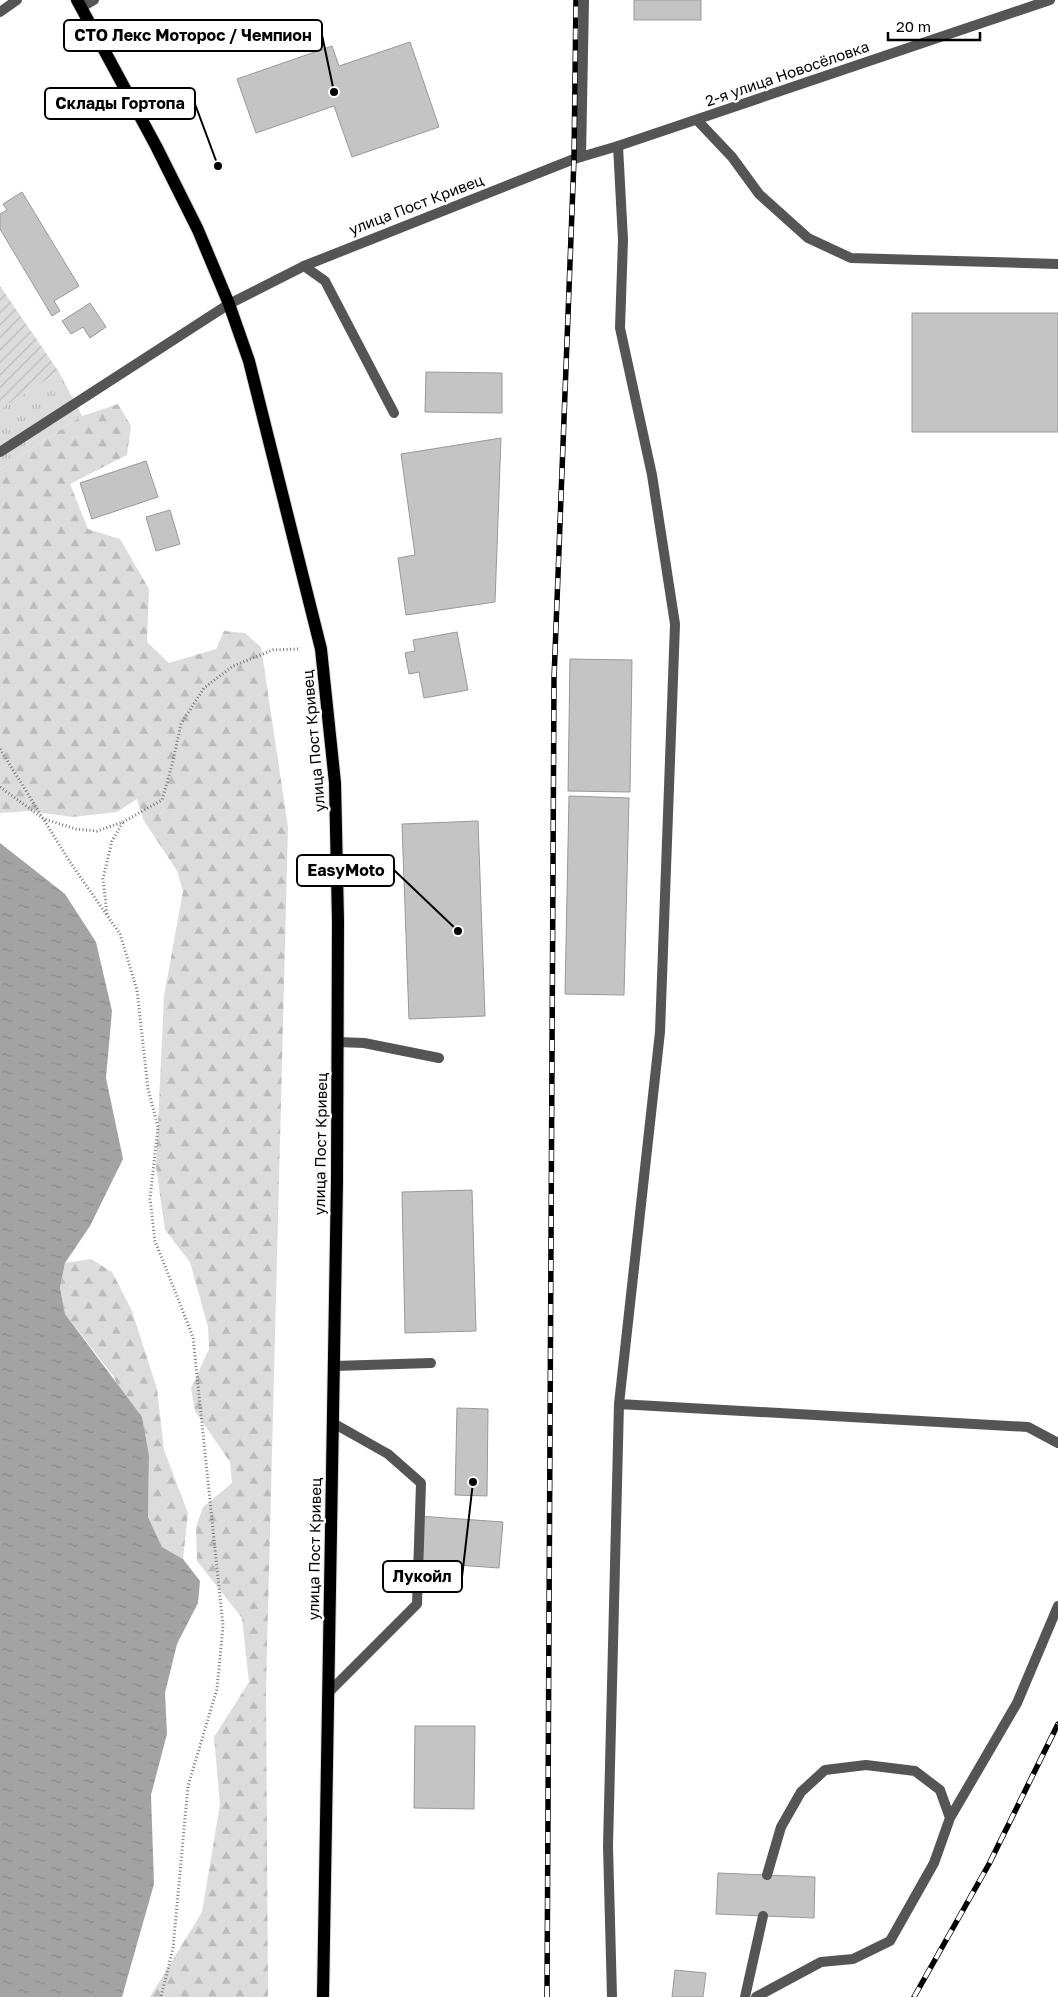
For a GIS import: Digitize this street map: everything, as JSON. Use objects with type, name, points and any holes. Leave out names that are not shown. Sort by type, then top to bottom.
[{"type":"main road","name":"улица Пост Кривец","points":[[80,4],[198,230],[230,304],[249,361],[321,649],[335,782],[338,921],[334,1366],[323,1997]]},
{"type":"street","points":[[0,12],[17,0]]},
{"type":"street","points":[[80,4],[94,0]]},
{"type":"street","points":[[581,158],[584,0]]},
{"type":"street","name":"2-я улица Новосёловка","points":[[618,146],[1050,0]]},
{"type":"street","points":[[698,120],[732,157],[759,194],[808,238],[851,258],[1058,264]]},
{"type":"street","points":[[612,1997],[608,1846],[619,1404],[660,1032],[675,624],[652,475],[620,328],[623,240],[618,146]]},
{"type":"street","name":"улица Пост Кривец","points":[[230,304],[304,266],[581,158],[618,146]]},
{"type":"street","points":[[304,266],[325,281],[394,413]]},
{"type":"street","points":[[0,452],[230,304]]},
{"type":"street","points":[[338,1042],[364,1043],[439,1058]]},
{"type":"street","points":[[334,1366],[432,1363]]},
{"type":"street","points":[[619,1404],[1028,1427],[1058,1443]]},
{"type":"street","points":[[328,1693],[416,1604],[421,1483],[388,1454],[332,1423]]},
{"type":"street","points":[[756,1997],[821,1962],[853,1959],[890,1940],[934,1863],[950,1818],[1017,1703],[1058,1606]]},
{"type":"street","points":[[767,1875],[781,1827],[800,1792],[824,1770],[866,1765],[916,1771],[940,1790],[950,1818]]},
{"type":"street","points":[[746,1997],[764,1916]]},
{"type":"path","points":[[0,787],[44,819],[76,829],[98,831],[123,822],[162,800],[181,724],[204,688],[233,666],[272,650],[321,649]]},
{"type":"path","points":[[0,749],[70,862],[120,934],[137,990],[148,1088],[158,1127],[150,1199],[155,1241],[193,1336],[223,1626],[217,1689],[188,1786],[173,1948],[161,1997]]},
{"type":"path","points":[[107,914],[104,878],[112,841],[123,822]]},
{"type":"green space","points":[[0,286],[59,372],[0,409]]},
{"type":"green space","points":[[59,372],[82,416],[0,469],[0,409]]},
{"type":"green space","points":[[118,404],[131,426],[127,455],[70,484],[88,529],[120,539],[149,589],[147,642],[169,663],[216,649],[224,631],[245,633],[261,647],[288,827],[266,1688],[268,1997],[150,1997],[202,1912],[220,1804],[214,1737],[249,1682],[242,1618],[197,1561],[196,1527],[203,1507],[232,1483],[230,1462],[195,1411],[191,1388],[209,1349],[208,1327],[190,1262],[165,1230],[156,1167],[164,996],[183,891],[177,871],[143,819],[137,799],[117,812],[73,817],[28,811],[0,813],[0,469],[82,416]]},
{"type":"green space","points":[[91,1259],[112,1272],[132,1311],[157,1389],[164,1450],[188,1513],[183,1559],[162,1547],[148,1517],[149,1456],[114,1377],[65,1314],[60,1288],[65,1263]]},
{"type":"water","points":[[0,843],[65,894],[96,942],[112,1011],[106,1078],[123,1159],[90,1226],[65,1263],[60,1288],[65,1314],[142,1417],[149,1456],[148,1517],[162,1547],[183,1559],[200,1581],[198,1603],[177,1644],[165,1693],[167,1734],[151,1795],[154,1884],[122,1997],[0,1997]]},
{"type":"building","points":[[634,0],[701,0],[701,20],[634,20]]},
{"type":"building","points":[[410,42],[439,127],[352,157],[334,106],[256,133],[237,79],[332,46],[339,66]]},
{"type":"building","points":[[22,192],[79,286],[54,301],[60,311],[52,316],[0,229],[0,214],[7,210],[3,204]]},
{"type":"building","points":[[90,303],[106,327],[90,338],[83,327],[71,334],[62,321]]},
{"type":"building","points":[[912,313],[1058,313],[1058,432],[912,432]]},
{"type":"building","points":[[426,372],[502,373],[502,413],[425,412]]},
{"type":"building","points":[[501,438],[495,602],[406,615],[398,558],[415,555],[401,454]]},
{"type":"building","points":[[146,461],[158,497],[92,519],[80,483]]},
{"type":"building","points":[[170,510],[180,544],[156,551],[146,517]]},
{"type":"building","points":[[457,632],[468,690],[424,698],[419,672],[409,674],[405,653],[415,651],[413,640]]},
{"type":"building","points":[[570,659],[632,660],[630,792],[568,791]]},
{"type":"building","points":[[569,796],[629,798],[624,995],[565,994]]},
{"type":"building","points":[[478,821],[485,1016],[409,1019],[402,824]]},
{"type":"building","points":[[472,1190],[476,1331],[405,1333],[402,1192]]},
{"type":"building","points":[[457,1408],[488,1409],[487,1496],[455,1495]]},
{"type":"building","points":[[418,1516],[503,1522],[499,1568],[414,1562]]},
{"type":"building","points":[[415,1726],[475,1726],[474,1809],[414,1808]]},
{"type":"building","points":[[718,1873],[815,1877],[814,1918],[716,1914]]},
{"type":"building","points":[[675,1970],[706,1973],[703,1997],[672,1997]]},
{"type":"railway","points":[[547,1997],[554,679],[574,159],[576,0]]},
{"type":"railway","points":[[914,1997],[989,1864],[1058,1724]]},
{"type":"place","name":"СТО Лекс Моторос / Чемпион","points":[[334,92]]},
{"type":"place","name":"Склады Гортопа","points":[[218,166]]},
{"type":"place","name":"EasyMoto","points":[[458,931]]},
{"type":"place","name":"Лукойл","points":[[473,1482]]}]
